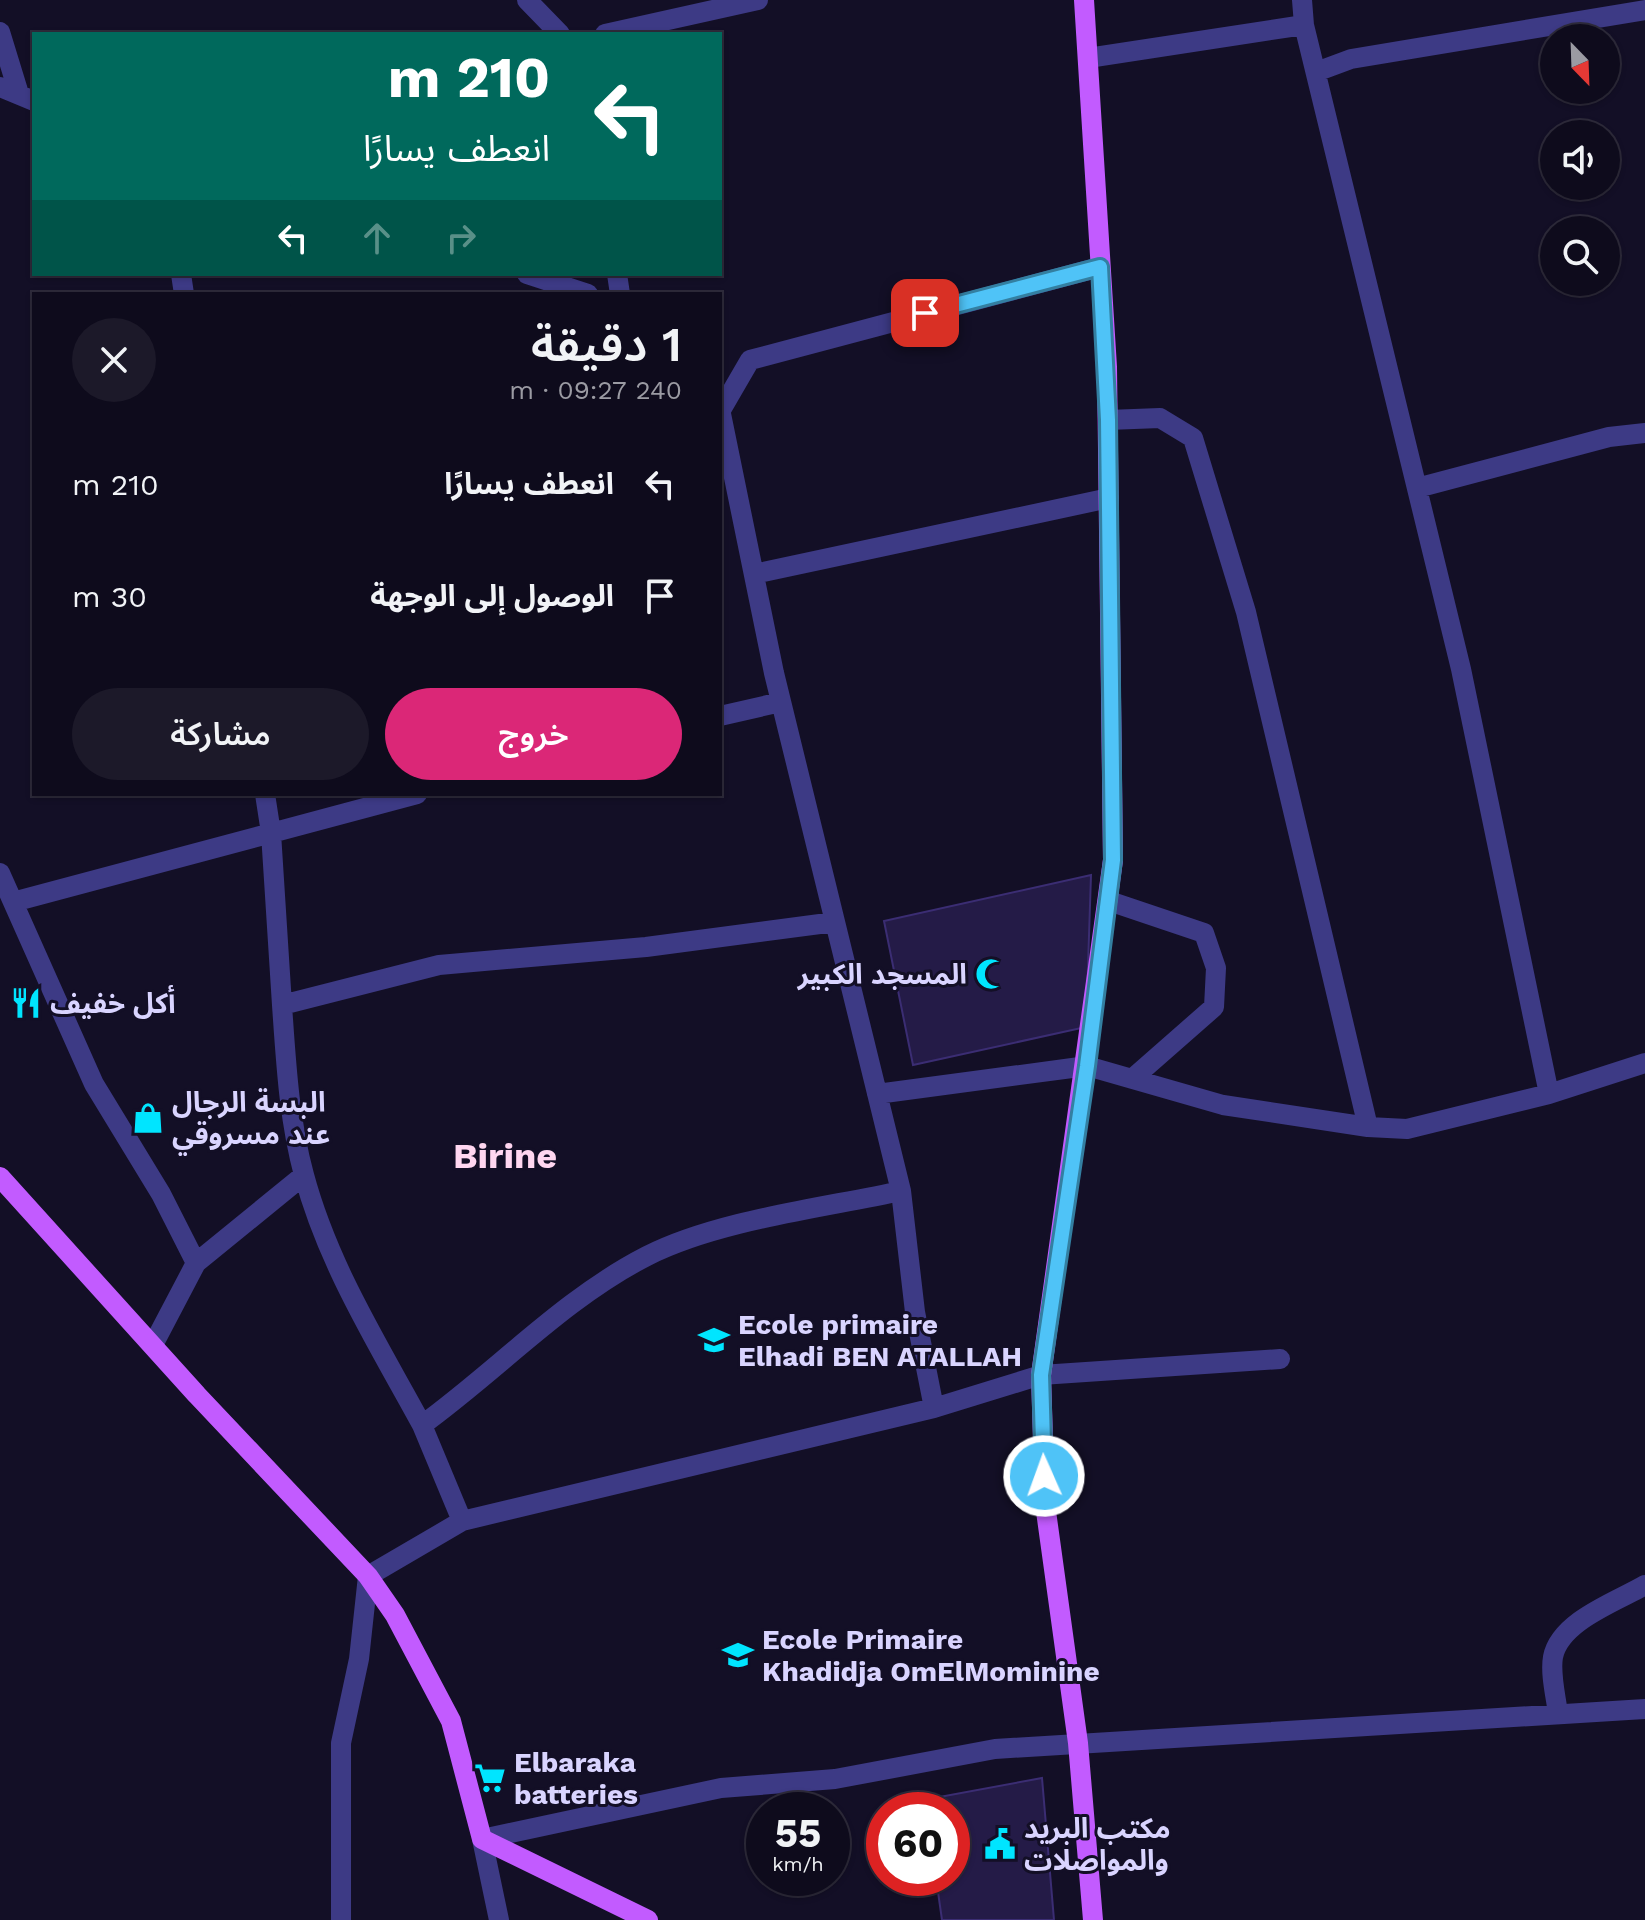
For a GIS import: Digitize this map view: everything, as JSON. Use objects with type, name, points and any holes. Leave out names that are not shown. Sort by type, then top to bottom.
[{"type":"main road","points":[[1084,0],[1108,420],[1113,860],[1087,1066],[1041,1375],[1045,1504],[1078,1743],[1093,1920]]},
{"type":"main road","points":[[0,1177],[154,1343],[251,1454],[368,1576],[395,1615],[451,1721],[482,1839],[648,1920]]},
{"type":"street","points":[[527,0],[558,32]]},
{"type":"street","points":[[614,32],[758,0]]},
{"type":"street","points":[[1302,0],[1304,25],[1461,669],[1549,1094]]},
{"type":"street","points":[[1316,72],[1351,59],[1645,10]]},
{"type":"street","points":[[1088,58],[1304,25]]},
{"type":"street","points":[[0,32],[18,94]]},
{"type":"street","points":[[722,406],[750,360],[1100,267]]},
{"type":"street","points":[[533,276],[582,292]]},
{"type":"street","points":[[1108,420],[1160,418],[1193,438],[1246,612],[1368,1127]]},
{"type":"street","points":[[722,419],[781,702],[901,1191],[915,1312],[934,1408]]},
{"type":"street","points":[[1417,488],[1609,437],[1645,433]]},
{"type":"street","points":[[754,574],[1109,498]]},
{"type":"street","points":[[722,716],[781,702]]},
{"type":"street","points":[[265,796],[271,833],[289,1098],[304,1175],[337,1270],[422,1425],[462,1521]]},
{"type":"street","points":[[13,902],[410,796]]},
{"type":"street","points":[[0,873],[94,1084],[161,1194],[196,1263]]},
{"type":"street","points":[[1109,901],[1204,933],[1216,968],[1214,1007],[1132,1079]]},
{"type":"street","points":[[282,1005],[439,965],[646,947],[835,922]]},
{"type":"street","points":[[877,1094],[1087,1066],[1223,1105],[1368,1127],[1407,1129],[1549,1094],[1645,1063]]},
{"type":"street","points":[[154,1343],[196,1263],[304,1175]]},
{"type":"street","points":[[422,1425],[469,1390],[551,1317],[647,1256],[714,1232],[901,1191]]},
{"type":"street","points":[[341,1920],[341,1743],[359,1659],[368,1576],[462,1521],[934,1408],[1041,1375],[1280,1359]]},
{"type":"street","points":[[1558,1714],[1552,1659],[1568,1630],[1645,1585]]},
{"type":"street","points":[[499,1920],[482,1839],[721,1788],[835,1779],[995,1749],[1645,1709]]},
{"type":"building","name":"المسجد الكبير","points":[[1091,875],[1086,1027],[913,1065],[884,921]]},
{"type":"building","name":"مكتب البريد والمواصلات","points":[[1042,1778],[1054,1920],[942,1920],[939,1896],[970,1896],[970,1792],[966,1792]]},
{"type":"place","name":"المسجد الكبير","points":[[991,974]]},
{"type":"place","name":"أكل خفيف","points":[[26,1003]]},
{"type":"place","name":"البسة الرجال عند مسروقي","points":[[148,1118]]},
{"type":"place","name":"Ecole primaire Elhadi BEN ATALLAH","points":[[714,1340]]},
{"type":"place","name":"Ecole Primaire Khadidja OmElMominine","points":[[738,1655]]},
{"type":"place","name":"Elbaraka batteries","points":[[490,1778]]},
{"type":"place","name":"مكتب البريد والمواصلات","points":[[1000,1844]]},
{"type":"district","name":"Birine","points":[[505,1156]]},
{"type":"route","points":[[925,313],[1100,267],[1107,367],[1113,860],[1087,1066],[1041,1375],[1044,1476]]}]
